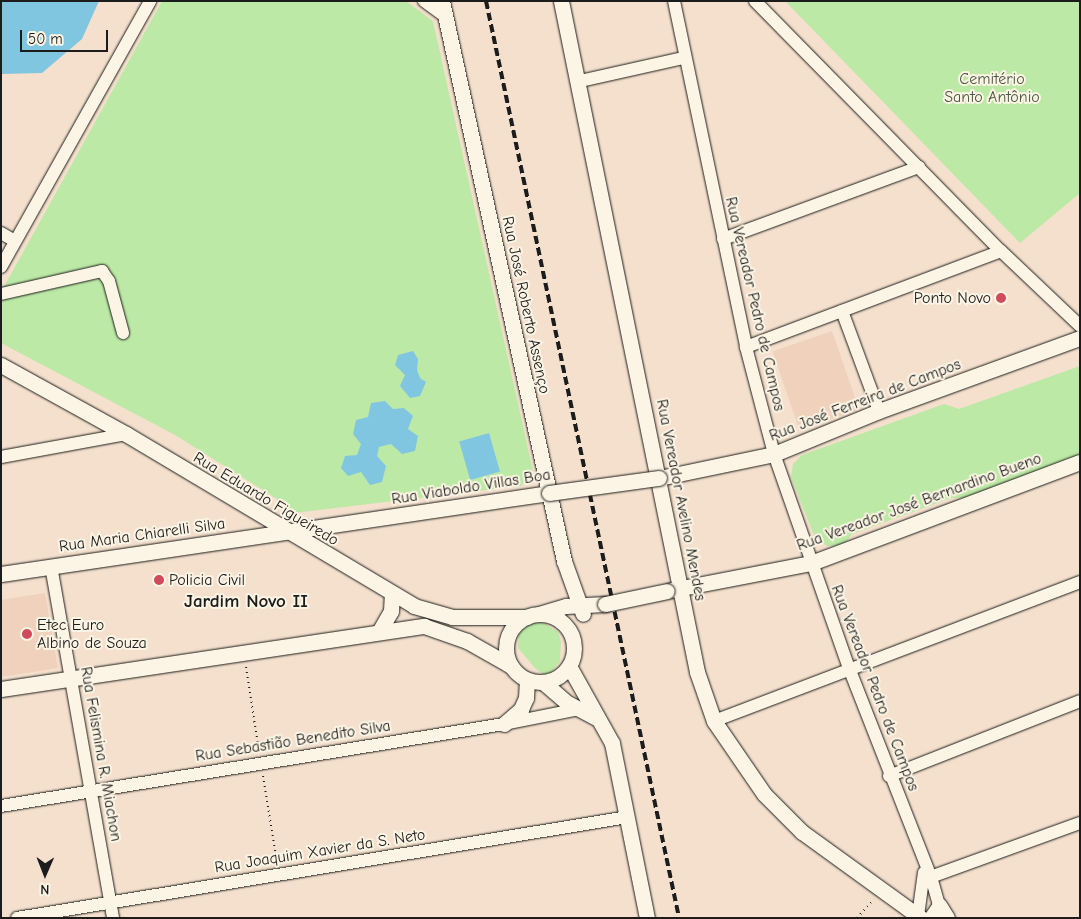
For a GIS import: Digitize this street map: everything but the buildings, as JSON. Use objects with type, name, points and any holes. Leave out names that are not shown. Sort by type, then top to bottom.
[{"type":"main road","name":"Rua Vereador Avelino Mendes","points":[[562,1],[580,81],[659,478],[674,589],[714,720],[764,794],[802,832],[881,890],[923,917]]},
{"type":"main road","name":"Rua José Roberto Assenço","points":[[443,8],[564,561],[581,609]]},
{"type":"main road","name":"Rua José Ferreira de Campos","points":[[659,478],[774,454],[879,411],[1080,338]]},
{"type":"main road","name":"Rua Eduardo Figueiredo","points":[[1,364],[126,434],[392,594],[442,616],[532,616]]},
{"type":"main road","name":"Rua Vereador José Bernardino Bueno","points":[[532,616],[581,609],[811,563],[1080,462]]},
{"type":"main road","name":"Rua Viaboldo Villas Boa","points":[[288,533],[659,478]]},
{"type":"main road","name":"Rua Maria Chiarelli Silva","points":[[1,574],[288,533]]},
{"type":"main road","points":[[380,630],[391,610],[392,594]]},
{"type":"main road","points":[[569,630],[581,609]]},
{"type":"main road","points":[[511,666],[506,652],[508,638],[515,625],[532,616],[550,616],[569,630],[574,650],[569,666],[562,674],[543,682]]},
{"type":"main road","points":[[1,689],[380,630],[424,626],[438,628],[511,666],[527,680],[543,682],[602,722],[612,743],[647,918]]},
{"type":"main road","points":[[569,666],[584,708]]},
{"type":"main road","points":[[504,724],[521,709],[526,698],[527,680]]},
{"type":"street","points":[[1,267],[150,1]]},
{"type":"street","points":[[424,1],[443,8]]},
{"type":"street","name":"Rua Vereador Pedro de Campos","points":[[674,1],[683,58],[746,347],[774,454],[811,563],[889,776],[925,859],[927,878],[923,917],[943,911],[927,878]]},
{"type":"street","points":[[755,1],[1001,251],[1080,326]]},
{"type":"street","points":[[580,81],[683,58]]},
{"type":"street","points":[[723,239],[919,167]]},
{"type":"street","points":[[1,233],[15,241]]},
{"type":"street","points":[[746,347],[1001,251]]},
{"type":"street","points":[[1,294],[102,271],[109,282],[123,333]]},
{"type":"street","points":[[842,311],[879,411]]},
{"type":"street","points":[[1,457],[126,434]]},
{"type":"street","name":"Rua Felismina R. Miachon","points":[[51,566],[113,918]]},
{"type":"street","points":[[714,720],[1080,582]]},
{"type":"street","points":[[889,776],[1080,702]]},
{"type":"street","name":"Rua Sebastião Benedito Silva","points":[[1,806],[504,724],[584,708]]},
{"type":"street","name":"Rua Joaquim Xavier da S. Neto","points":[[17,918],[628,817]]},
{"type":"street","points":[[927,878],[1080,823]]},
{"type":"path","points":[[857,918],[881,890]]},
{"type":"shaded area","points":[[832,331],[859,409],[799,430],[772,352]]},
{"type":"shaded area","name":"Etec Euro Albino de Souza","points":[[45,593],[58,668],[1,677],[1,600]]},
{"type":"green space","points":[[162,1],[406,1],[433,21],[533,471],[521,486],[285,514],[277,499],[175,435],[1,343],[1,292]]},
{"type":"green space","name":"Cemitério Santo Antônio","points":[[785,1],[1080,1],[1080,193],[1020,243]]},
{"type":"green space","points":[[1080,366],[1080,456],[967,498],[951,498],[852,534],[844,545],[827,546],[815,538],[791,477],[793,464],[802,455],[944,404],[959,409]]},
{"type":"green space","points":[[534,622],[544,623],[558,632],[561,641],[560,661],[550,674],[544,675],[535,668],[518,648],[519,629]]},
{"type":"water","points":[[1,1],[99,1],[82,39],[42,73],[2,74]]},
{"type":"water","points":[[413,351],[418,359],[417,370],[420,378],[426,382],[420,396],[410,398],[400,386],[405,375],[395,365],[398,355]]},
{"type":"water","points":[[385,401],[393,409],[404,408],[413,416],[408,429],[418,436],[415,451],[402,454],[391,444],[379,447],[377,456],[386,466],[382,482],[370,485],[361,472],[348,476],[341,468],[345,456],[357,455],[361,444],[353,434],[356,420],[368,417],[371,403]]},
{"type":"water","points":[[489,433],[500,471],[470,480],[459,442]]},
{"type":"railway","points":[[486,1],[679,918]]},
{"type":"place","name":"Ponto Novo","points":[[1001,298]]},
{"type":"place","name":"Policia Civil","points":[[159,580]]},
{"type":"place","name":"Etec Euro Albino de Souza","points":[[27,634]]},
{"type":"district","name":"Jardim Novo II","points":[[246,602]]}]
